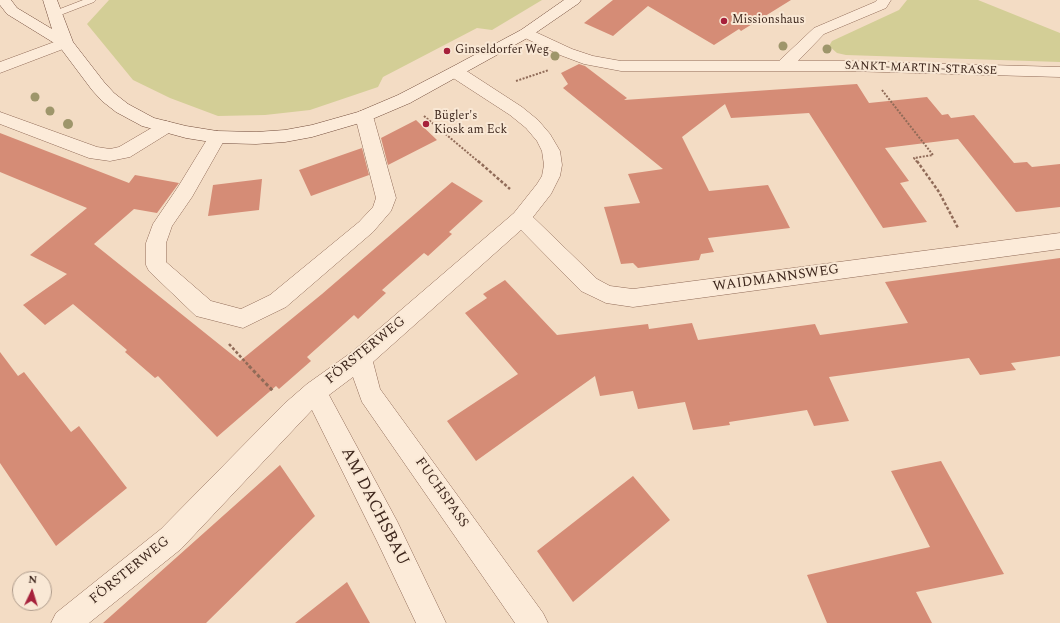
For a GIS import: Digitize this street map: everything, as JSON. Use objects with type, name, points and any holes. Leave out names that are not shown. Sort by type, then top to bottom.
[{"type":"street","points":[[53,7],[65,43],[78,63],[108,97],[133,115],[166,127],[217,137],[285,136],[312,131],[364,116],[404,99],[456,72],[526,33],[574,0]]},
{"type":"street","points":[[526,33],[548,44],[590,60],[621,66],[782,67],[820,31],[881,6],[884,0]]},
{"type":"street","points":[[5,6],[65,43]]},
{"type":"street","points":[[0,68],[65,43]]},
{"type":"street","name":"SANKT-MARTIN-STRASSE","points":[[782,67],[865,67],[1060,72]]},
{"type":"street","name":"FÖRSTERWEG","points":[[66,623],[171,538],[293,412],[315,392],[360,359],[526,212],[544,189],[551,176],[553,165],[551,151],[544,138],[532,124],[516,111],[456,72]]},
{"type":"street","points":[[217,137],[185,192],[163,224],[156,243],[156,265],[204,309],[243,319],[278,301],[366,227],[381,211],[386,198],[364,116]]},
{"type":"street","points":[[0,118],[95,153],[110,155],[124,152],[166,127]]},
{"type":"street","name":"WAIDMANNSWEG","points":[[526,212],[588,285],[606,294],[633,298],[1060,241]]},
{"type":"street","name":"FUCHSPASS","points":[[360,359],[370,394],[533,623]]},
{"type":"street","name":"AM DACHSBAU","points":[[315,392],[387,531],[431,623]]},
{"type":"lane","points":[[53,7],[91,0]]},
{"type":"path","points":[[485,91],[548,71],[573,54]]},
{"type":"path","points":[[865,67],[933,155],[914,158],[939,192],[971,253]]},
{"type":"path","points":[[404,99],[526,212]]},
{"type":"path","points":[[243,319],[229,344],[256,374]]},
{"type":"shaded area","points":[[109,0],[542,0],[492,30],[477,28],[383,77],[378,87],[310,110],[265,115],[218,116],[170,98],[133,80],[87,24]]},
{"type":"shaded area","points":[[907,0],[978,0],[1060,33],[1060,62],[846,55],[837,53],[829,46],[832,41],[899,10]]},
{"type":"building","points":[[613,0],[791,0],[741,31],[739,29],[714,45],[648,6],[613,36],[584,23]]},
{"type":"building","points":[[579,64],[585,66],[627,98],[624,100],[857,84],[869,103],[927,97],[942,115],[948,114],[951,118],[974,115],[1014,163],[1027,162],[1032,167],[1060,164],[1060,207],[1016,212],[958,139],[885,148],[909,181],[900,183],[927,222],[883,228],[809,113],[731,118],[725,104],[682,137],[709,191],[768,185],[790,228],[708,238],[714,252],[701,254],[699,260],[638,268],[633,263],[621,264],[604,207],[640,203],[628,174],[663,169],[563,88],[568,84],[561,73]]},
{"type":"building","points":[[416,120],[437,140],[388,165],[381,138]]},
{"type":"building","points":[[0,133],[129,183],[135,175],[179,183],[157,213],[134,209],[94,244],[240,361],[322,294],[452,182],[483,201],[449,232],[452,234],[428,256],[424,253],[382,290],[386,293],[358,319],[354,315],[307,357],[311,361],[279,389],[276,386],[217,437],[158,376],[155,378],[125,352],[127,350],[73,304],[45,325],[23,305],[67,274],[30,255],[87,208],[0,172]]},
{"type":"building","points":[[362,148],[369,175],[311,196],[299,170]]},
{"type":"building","points":[[262,179],[259,210],[208,216],[213,185]]},
{"type":"building","points":[[1060,258],[1060,356],[1011,363],[1016,370],[980,375],[969,358],[829,377],[849,421],[814,426],[807,410],[729,422],[730,425],[693,430],[685,402],[638,409],[633,391],[600,396],[595,376],[476,461],[447,421],[518,374],[465,313],[487,298],[483,294],[505,280],[557,335],[648,324],[649,329],[692,323],[698,340],[815,324],[820,335],[908,323],[885,282]]},
{"type":"building","points":[[0,352],[18,376],[24,372],[71,432],[79,426],[127,488],[56,546],[0,463]]},
{"type":"building","points":[[941,461],[1004,574],[916,592],[932,623],[827,623],[807,575],[930,547],[891,471]]},
{"type":"building","points":[[280,465],[315,516],[206,623],[103,623]]},
{"type":"building","points":[[633,476],[670,520],[573,602],[537,551]]},
{"type":"building","points":[[347,582],[370,623],[295,623]]},
{"type":"place","name":"Missionshaus","points":[[724,21]]},
{"type":"place","name":"Ginseldorfer Weg","points":[[447,51]]},
{"type":"place","name":"Bügler's Kiosk am Eck","points":[[426,124]]}]
